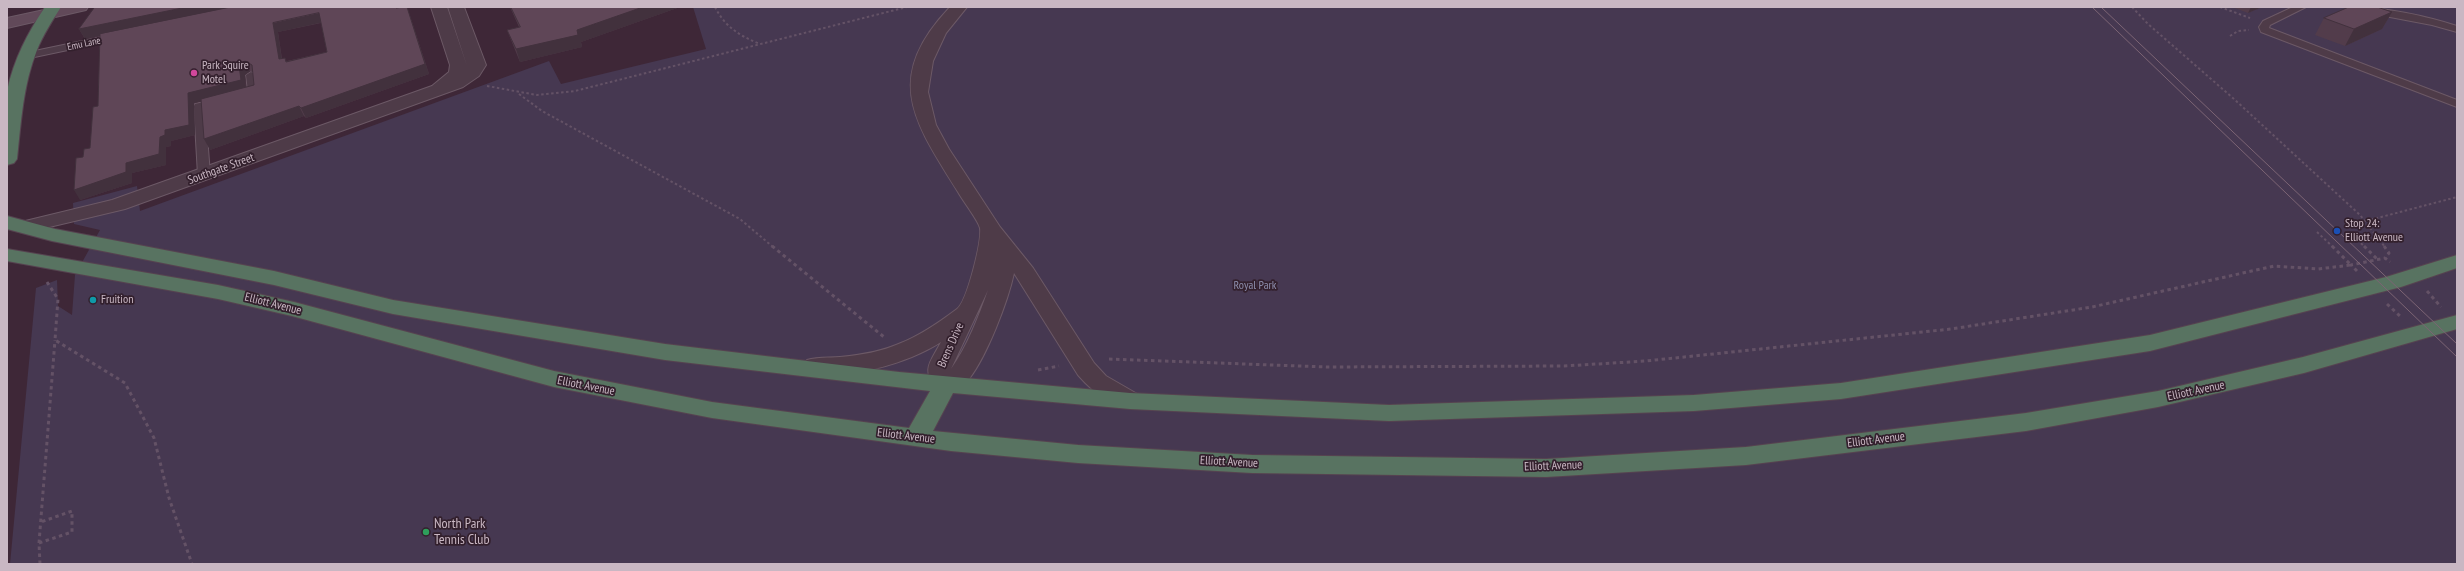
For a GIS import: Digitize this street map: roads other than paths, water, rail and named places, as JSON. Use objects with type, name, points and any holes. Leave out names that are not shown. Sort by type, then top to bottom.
[{"type":"highway","points":[[7,159],[20,73],[25,56],[51,10]]},
{"type":"highway","name":"Elliott Avenue","points":[[16,225],[52,235],[274,278],[393,307],[535,332],[738,360],[945,385],[1130,400],[1389,414],[1694,403],[1841,391],[1973,372],[2150,343],[2410,276],[2457,261]]},
{"type":"highway","name":"Elliott Avenue","points":[[7,255],[150,278],[251,299],[554,379],[712,410],[916,438],[1078,454],[1252,464],[1546,468],[1746,456],[2026,422],[2158,399],[2297,367],[2457,322]]},
{"type":"highway","points":[[916,438],[945,385]]},
{"type":"street","points":[[7,23],[51,10],[80,7]]},
{"type":"street","points":[[439,7],[459,61],[455,81]]},
{"type":"street","name":"Southgate Street","points":[[16,225],[111,207],[413,99],[455,81],[473,72],[477,65],[456,7]]},
{"type":"street","name":"Brens Drive","points":[[959,7],[941,27],[929,46],[921,72],[920,95],[923,115],[930,133],[992,230],[1004,255],[1003,280],[963,370],[945,385],[939,374],[939,368],[986,269],[991,246],[992,230]]},
{"type":"street","points":[[7,18],[23,18]]},
{"type":"street","points":[[992,230],[1018,263],[1080,361],[1098,382],[1130,400]]},
{"type":"street","points":[[738,360],[825,366],[878,361],[901,354],[928,340],[951,324],[969,305]]},
{"type":"lane","points":[[2298,7],[2266,23],[2264,30],[2457,104]]},
{"type":"lane","points":[[2356,7],[2397,17],[2438,22],[2457,20]]},
{"type":"lane","points":[[2438,22],[2457,29]]},
{"type":"lane","name":"Emu Lane","points":[[25,56],[127,35]]},
{"type":"lane","points":[[204,175],[199,106],[254,93],[251,75]]},
{"type":"tram line","points":[[2092,7],[2457,357]]},
{"type":"tram line","points":[[2101,7],[2457,344]]},
{"type":"place","name":"Park Squire Motel","points":[[194,73]]},
{"type":"place","name":"Stop 24: Elliott Avenue","points":[[2337,231]]},
{"type":"place","name":"Fruition","points":[[93,300]]},
{"type":"place","name":"North Park Tennis Club","points":[[426,532]]},
{"type":"park label","name":"Royal Park","points":[[1255,286]]}]
